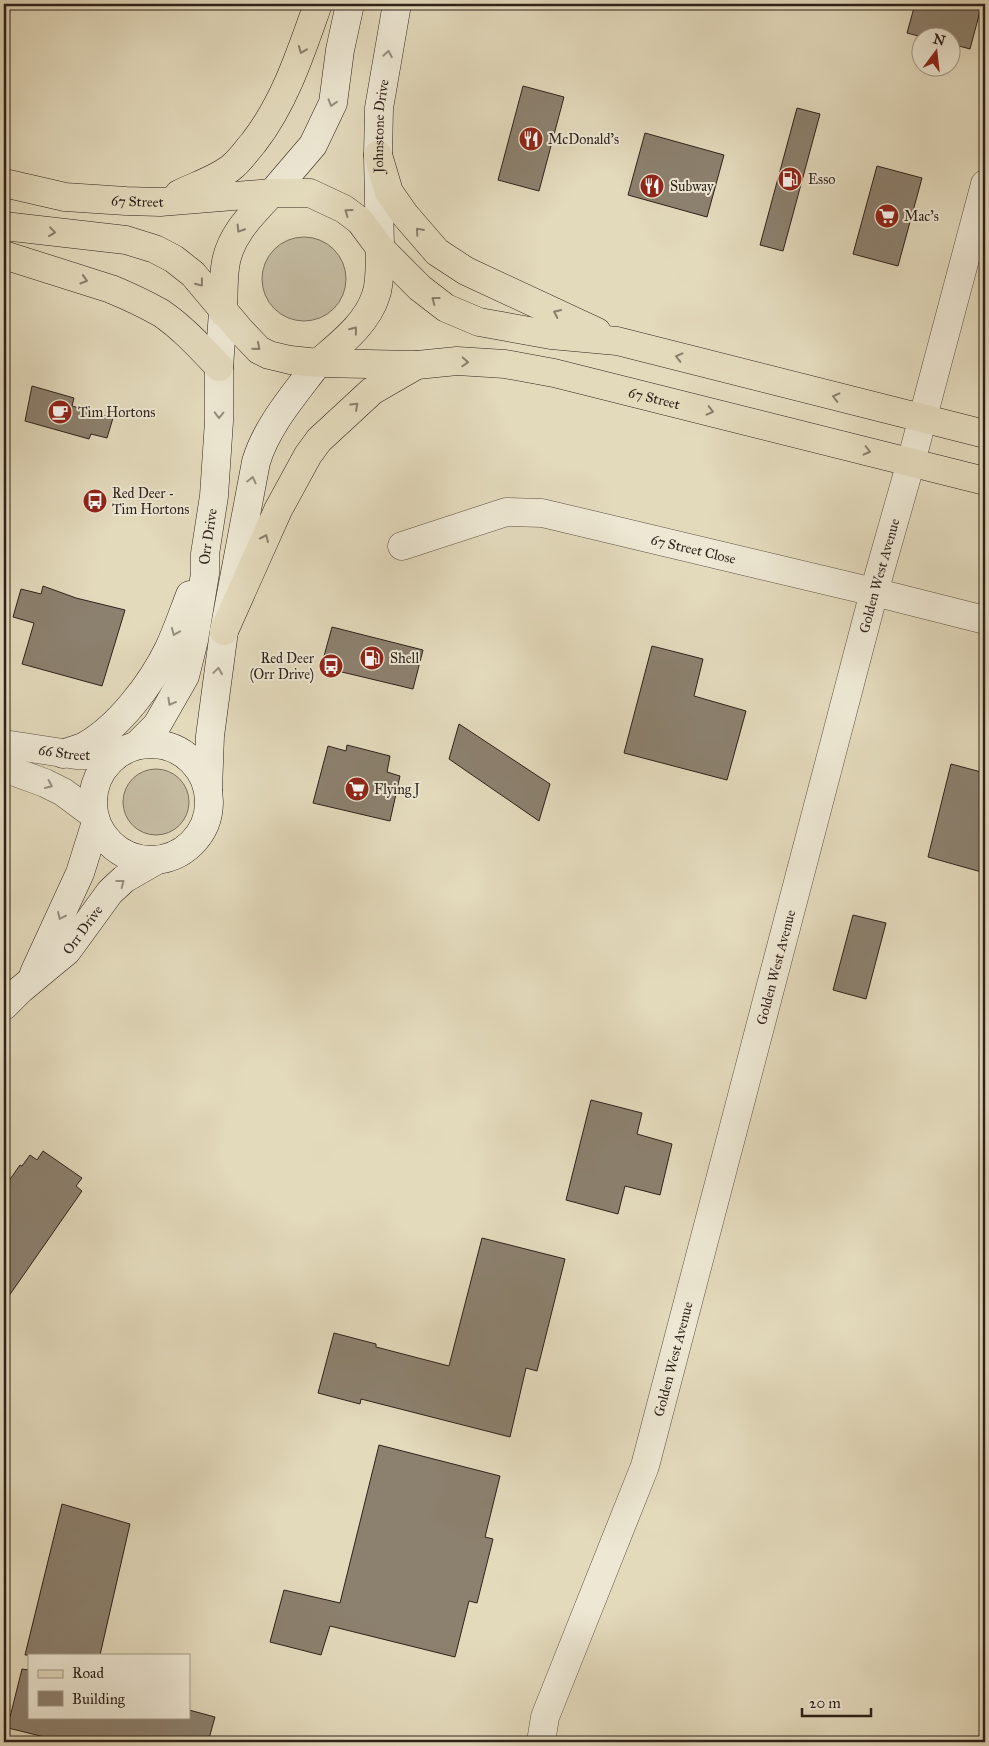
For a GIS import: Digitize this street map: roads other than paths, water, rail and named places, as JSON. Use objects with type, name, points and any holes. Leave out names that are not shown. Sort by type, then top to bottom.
[{"type":"main road","points":[[160,202],[219,176],[244,155],[265,128],[276,109],[291,78],[318,4]]},
{"type":"main road","points":[[378,155],[390,192],[404,215],[437,252],[466,271],[617,341]]},
{"type":"main road","name":"67 Street","points":[[4,183],[65,197],[160,202],[272,193]]},
{"type":"main road","points":[[223,312],[225,267],[232,242],[246,221],[272,193],[310,193],[344,209],[360,221],[380,248],[420,288],[446,308],[479,322],[551,335],[617,341],[985,434]]},
{"type":"main road","points":[[4,226],[126,240],[155,249],[174,259],[193,274],[223,312],[260,350],[269,355],[290,360],[318,363],[352,334],[367,313],[376,295],[380,248]]},
{"type":"main road","points":[[4,255],[128,296],[161,314],[192,338],[219,367]]},
{"type":"main road","name":"67 Street","points":[[318,363],[417,365],[467,362],[506,364],[554,372],[985,481]]},
{"type":"main road","points":[[224,631],[278,510],[308,455],[319,440],[372,391],[417,365]]},
{"type":"street","points":[[272,193],[313,145],[333,102],[340,50],[350,4]]},
{"type":"street","name":"Johnstone Drive","points":[[380,248],[379,108],[397,4]]},
{"type":"street","name":"Golden West Avenue","points":[[541,1742],[545,1717],[645,1466],[874,592],[923,419],[985,184]]},
{"type":"street","name":"Orr Drive","points":[[131,747],[157,725],[185,676],[194,640],[205,574],[205,554],[214,496],[223,312]]},
{"type":"street","points":[[4,768],[45,782],[63,792],[94,819],[105,838],[120,851],[138,859],[158,860],[173,856],[187,847],[198,835],[208,813],[210,736],[224,631],[251,484],[260,449],[268,432],[318,363]]},
{"type":"street","name":"67 Street Close","points":[[402,546],[506,512],[542,513],[985,620]]},
{"type":"street","points":[[63,754],[84,746],[117,722],[152,677],[168,649],[205,554]]},
{"type":"street","points":[[94,819],[92,796],[97,777],[108,761],[131,747],[156,743],[174,748],[190,758],[201,772],[208,789]]},
{"type":"street","name":"66 Street","points":[[4,744],[76,755],[97,755],[131,747]]},
{"type":"street","name":"Orr Drive","points":[[30,983],[80,873],[94,819]]},
{"type":"street","name":"Orr Drive","points":[[4,1006],[67,951],[110,892],[124,880],[158,860]]},
{"type":"place","name":"McDonald's","points":[[531,139]]},
{"type":"place","name":"Esso","points":[[790,179]]},
{"type":"place","name":"Subway","points":[[652,186]]},
{"type":"place","name":"Mac's","points":[[887,216]]},
{"type":"place","name":"Tim Hortons","points":[[60,412]]},
{"type":"place","name":"Red Deer - Tim Hortons","points":[[95,501]]},
{"type":"place","name":"Shell","points":[[372,658]]},
{"type":"place","name":"Red Deer (Orr Drive)","points":[[331,666]]},
{"type":"place","name":"Flying J","points":[[357,789]]}]
